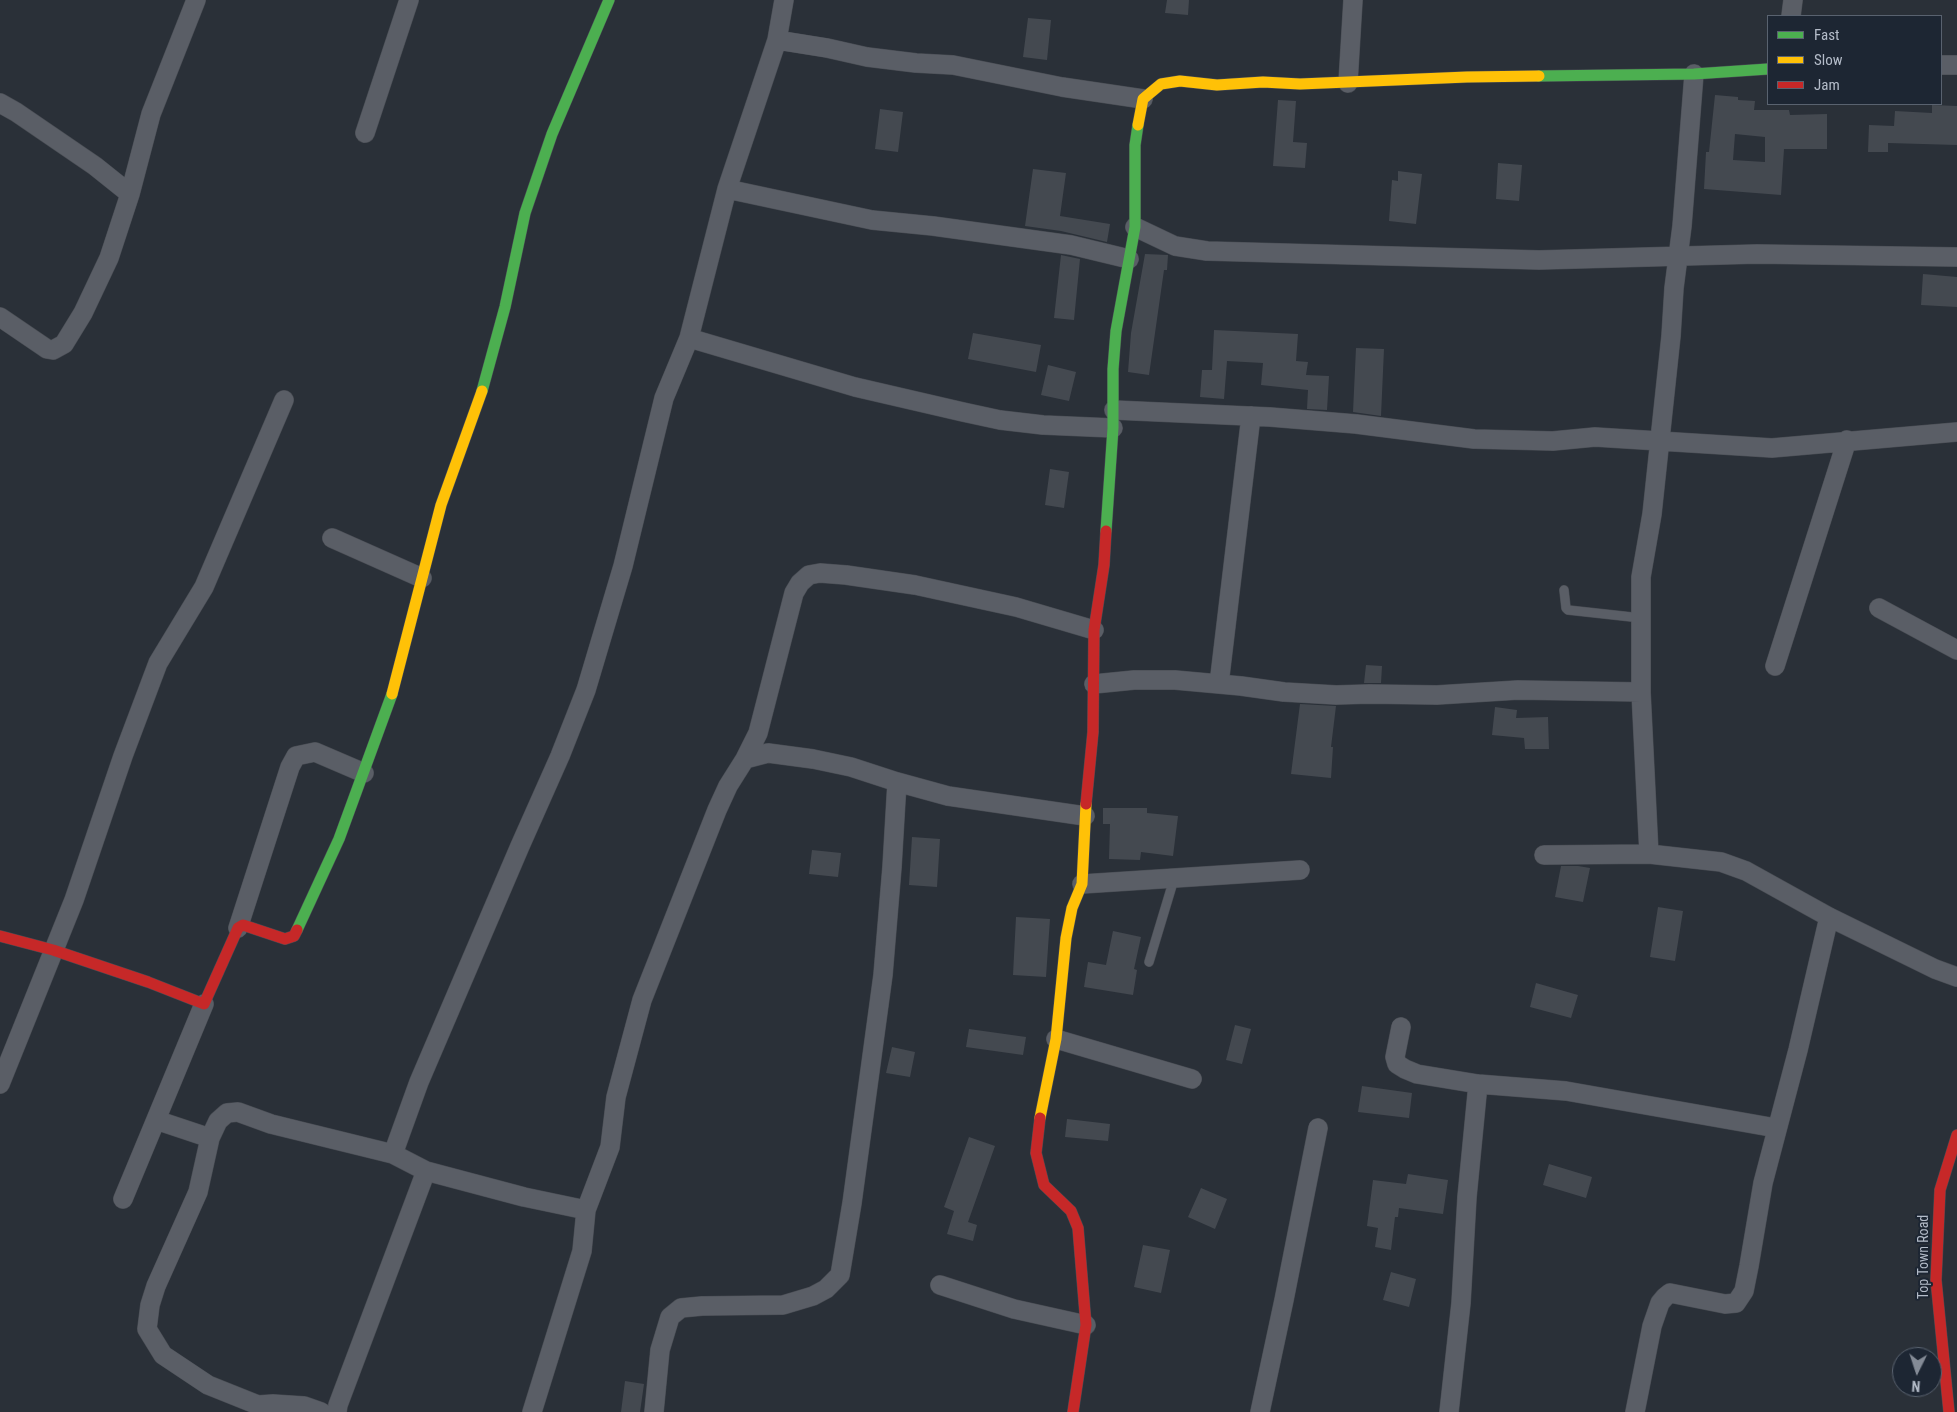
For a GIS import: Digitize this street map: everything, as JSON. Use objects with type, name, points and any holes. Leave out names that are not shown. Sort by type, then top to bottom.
[{"type":"street","points":[[0,317],[47,349],[53,350],[64,344],[83,313],[109,258],[130,194],[151,114],[196,0]]},
{"type":"street","points":[[365,133],[409,0]]},
{"type":"street","points":[[238,928],[243,925],[285,939],[294,936],[339,839],[390,702],[441,506],[482,395],[505,308],[525,213],[552,134],[609,0]]},
{"type":"street","points":[[394,1154],[419,1082],[512,862],[560,756],[586,690],[623,566],[664,398],[690,338],[727,189],[777,40],[784,0]]},
{"type":"street","points":[[1348,83],[1353,0]]},
{"type":"street","points":[[1791,15],[1793,0]]},
{"type":"street","points":[[777,40],[867,57],[953,65],[1062,87],[1143,99]]},
{"type":"street","points":[[1942,65],[1957,65]]},
{"type":"street","points":[[1073,1412],[1086,1325],[1078,1228],[1071,1211],[1044,1185],[1036,1153],[1041,1114],[1056,1039],[1066,938],[1072,908],[1082,884],[1085,816],[1093,732],[1094,630],[1104,565],[1114,419],[1113,369],[1116,331],[1134,227],[1135,145],[1143,99],[1161,84],[1180,81],[1217,85],[1263,82],[1300,84],[1476,76],[1694,74],[1767,69]]},
{"type":"street","points":[[1649,854],[1641,692],[1642,577],[1652,514],[1658,440],[1671,336],[1694,74]]},
{"type":"street","points":[[0,103],[87,160],[130,194]]},
{"type":"street","points":[[727,189],[872,220],[934,226],[1071,245],[1129,259]]},
{"type":"street","points":[[1134,227],[1175,246],[1207,251],[1539,260],[1678,255],[1821,254],[1957,257]]},
{"type":"street","points":[[690,338],[855,387],[1000,420],[1043,425],[1114,419],[1251,416],[1356,424],[1474,439],[1553,441],[1595,437],[1772,448],[1847,440],[1957,432]]},
{"type":"street","points":[[0,1084],[74,900],[123,756],[158,664],[204,587],[284,400]]},
{"type":"street","points":[[1219,684],[1251,416]]},
{"type":"street","points":[[1775,666],[1847,440]]},
{"type":"street","points":[[332,538],[422,578]]},
{"type":"street","points":[[532,1412],[582,1252],[586,1210],[610,1147],[616,1096],[642,1000],[728,786],[746,759],[758,733],[794,593],[800,583],[809,575],[820,573],[846,574],[915,585],[1016,607],[1094,630]]},
{"type":"street","points":[[1879,608],[1957,650]]},
{"type":"street","points":[[1094,684],[1134,680],[1175,680],[1284,692],[1336,695],[1437,695],[1518,690],[1641,692]]},
{"type":"street","points":[[123,1199],[204,1004],[238,928],[290,768],[296,756],[315,752],[364,773]]},
{"type":"street","points":[[746,759],[768,753],[813,759],[851,767],[948,796],[1085,816]]},
{"type":"street","points":[[654,1412],[660,1350],[670,1317],[681,1308],[783,1305],[813,1296],[826,1289],[840,1275],[852,1203],[883,974],[897,782]]},
{"type":"street","points":[[1544,855],[1649,854],[1721,862],[1746,871],[1829,917],[1935,969],[1957,977]]},
{"type":"street","points":[[1082,884],[1300,870]]},
{"type":"street","points":[[1635,1412],[1652,1326],[1660,1303],[1665,1297],[1670,1293],[1725,1304],[1736,1303],[1744,1291],[1750,1266],[1763,1183],[1798,1050],[1829,917]]},
{"type":"street","points":[[0,936],[53,950],[148,982],[204,1004]]},
{"type":"street","points":[[1401,1027],[1395,1057],[1397,1064],[1405,1070],[1417,1074],[1478,1084],[1566,1091],[1776,1128]]},
{"type":"street","points":[[1056,1039],[1192,1079]]},
{"type":"street","points":[[1449,1412],[1461,1303],[1467,1197],[1478,1084]]},
{"type":"street","points":[[320,1412],[304,1406],[258,1405],[208,1385],[163,1355],[147,1329],[150,1306],[156,1286],[198,1192],[210,1138],[218,1120],[227,1113],[238,1112],[271,1124],[394,1154],[426,1170],[524,1197],[586,1210]]},
{"type":"street","points":[[156,1120],[210,1138]]},
{"type":"street","points":[[1260,1412],[1318,1128]]},
{"type":"street","name":"Top Town Road","points":[[1949,1412],[1950,1339],[1936,1280],[1957,1135]]},
{"type":"street","points":[[337,1412],[426,1170]]},
{"type":"street","points":[[940,1284],[1014,1309],[1086,1325]]},
{"type":"lane","points":[[1564,590],[1566,608],[1568,610],[1642,618]]},
{"type":"lane","points":[[1149,962],[1174,879]]},
{"type":"building","points":[[1167,0],[1189,0],[1188,15],[1165,13]]},
{"type":"building","points":[[1028,18],[1051,20],[1047,60],[1023,57]]},
{"type":"building","points":[[1715,95],[1738,97],[1738,100],[1755,101],[1754,110],[1789,110],[1790,115],[1827,114],[1827,149],[1784,149],[1781,195],[1704,189],[1706,152],[1709,152]],"holes":[[[1735,134],[1765,137],[1765,162],[1733,160]]]},
{"type":"building","points":[[1278,100],[1296,101],[1293,142],[1307,143],[1305,168],[1273,166]]},
{"type":"building","points":[[1932,105],[1957,106],[1957,145],[1888,143],[1888,152],[1868,152],[1869,125],[1894,126],[1895,111],[1932,113]]},
{"type":"building","points":[[880,109],[903,112],[898,152],[875,149]]},
{"type":"building","points":[[1498,163],[1522,165],[1519,201],[1496,199]]},
{"type":"building","points":[[1033,169],[1066,173],[1060,216],[1110,224],[1107,242],[1061,231],[1025,226]]},
{"type":"building","points":[[1398,171],[1422,174],[1416,224],[1389,221],[1392,180],[1398,181]]},
{"type":"building","points":[[1145,254],[1168,255],[1167,270],[1164,270],[1149,375],[1128,372],[1131,333]]},
{"type":"building","points":[[1061,255],[1080,259],[1074,320],[1054,318]]},
{"type":"building","points":[[1923,274],[1957,277],[1957,307],[1921,305]]},
{"type":"building","points":[[1214,330],[1298,334],[1296,361],[1308,362],[1306,375],[1329,376],[1327,410],[1307,409],[1308,390],[1261,385],[1263,363],[1227,361],[1224,399],[1200,397],[1202,370],[1212,370]]},
{"type":"building","points":[[973,333],[1041,345],[1036,372],[968,359]]},
{"type":"building","points":[[1356,348],[1384,349],[1381,416],[1353,412]]},
{"type":"building","points":[[1048,365],[1076,372],[1069,401],[1041,395]]},
{"type":"building","points":[[1050,469],[1069,472],[1064,508],[1045,505]]},
{"type":"building","points":[[1366,665],[1382,666],[1381,683],[1364,683]]},
{"type":"building","points":[[1300,704],[1336,706],[1331,747],[1333,747],[1331,778],[1291,774]]},
{"type":"building","points":[[1495,707],[1517,710],[1516,718],[1548,717],[1549,749],[1525,749],[1524,738],[1492,735]]},
{"type":"building","points":[[1103,808],[1147,808],[1147,813],[1178,816],[1173,856],[1141,852],[1140,860],[1109,859],[1110,824],[1103,824]]},
{"type":"building","points":[[912,837],[940,839],[937,887],[909,885]]},
{"type":"building","points":[[812,850],[841,853],[838,877],[809,874]]},
{"type":"building","points":[[1561,866],[1590,868],[1583,902],[1555,897]]},
{"type":"building","points":[[1658,907],[1683,911],[1675,961],[1650,957]]},
{"type":"building","points":[[1016,917],[1050,919],[1046,977],[1013,975]]},
{"type":"building","points":[[1113,931],[1141,937],[1134,969],[1137,970],[1133,995],[1084,987],[1088,962],[1106,965]]},
{"type":"building","points":[[1536,983],[1578,995],[1571,1018],[1530,1007]]},
{"type":"building","points":[[1235,1025],[1251,1029],[1242,1064],[1226,1060]]},
{"type":"building","points":[[969,1029],[1026,1037],[1023,1055],[966,1047]]},
{"type":"building","points":[[892,1047],[915,1052],[910,1077],[886,1073]]},
{"type":"building","points":[[1362,1086],[1412,1093],[1409,1118],[1358,1112]]},
{"type":"building","points":[[1067,1119],[1110,1124],[1108,1141],[1065,1137]]},
{"type":"building","points":[[969,1137],[995,1146],[968,1222],[977,1225],[973,1241],[947,1234],[954,1211],[944,1207]]},
{"type":"building","points":[[1549,1164],[1592,1177],[1586,1198],[1543,1185]]},
{"type":"building","points":[[1408,1174],[1448,1180],[1443,1214],[1399,1208],[1398,1217],[1395,1217],[1391,1250],[1375,1247],[1378,1228],[1367,1226],[1373,1180],[1406,1184]]},
{"type":"building","points":[[1201,1188],[1227,1199],[1215,1229],[1188,1217]]},
{"type":"building","points":[[1143,1245],[1170,1250],[1161,1293],[1134,1287]]},
{"type":"building","points":[[1391,1272],[1416,1279],[1409,1307],[1383,1300]]},
{"type":"building","points":[[625,1381],[644,1384],[640,1412],[621,1412]]},
{"type":"traffic: fast","points":[[482,391],[505,307],[525,213],[552,134],[609,0]]},
{"type":"traffic: fast","points":[[1539,76],[1694,74],[1767,69]]},
{"type":"traffic: fast","points":[[1106,531],[1113,428],[1113,369],[1116,331],[1135,227],[1135,145],[1138,125]]},
{"type":"traffic: fast","points":[[297,930],[339,839],[392,694]]},
{"type":"traffic: slow","points":[[1138,125],[1143,99],[1161,84],[1180,81],[1217,85],[1263,82],[1300,84],[1539,76]]},
{"type":"traffic: slow","points":[[392,694],[441,505],[482,391]]},
{"type":"traffic: slow","points":[[1040,1118],[1056,1039],[1066,938],[1072,908],[1082,884],[1086,804]]},
{"type":"traffic: jam","points":[[1086,804],[1093,732],[1094,630],[1104,565],[1106,531]]},
{"type":"traffic: jam","points":[[0,936],[53,950],[148,982],[204,1004],[238,928],[243,925],[285,939],[294,936],[297,930]]},
{"type":"traffic: jam","points":[[1040,1118],[1036,1153],[1044,1185],[1071,1211],[1078,1228],[1086,1325],[1073,1412]]},
{"type":"traffic: jam","points":[[1949,1412],[1936,1280],[1940,1190],[1957,1135]]}]
